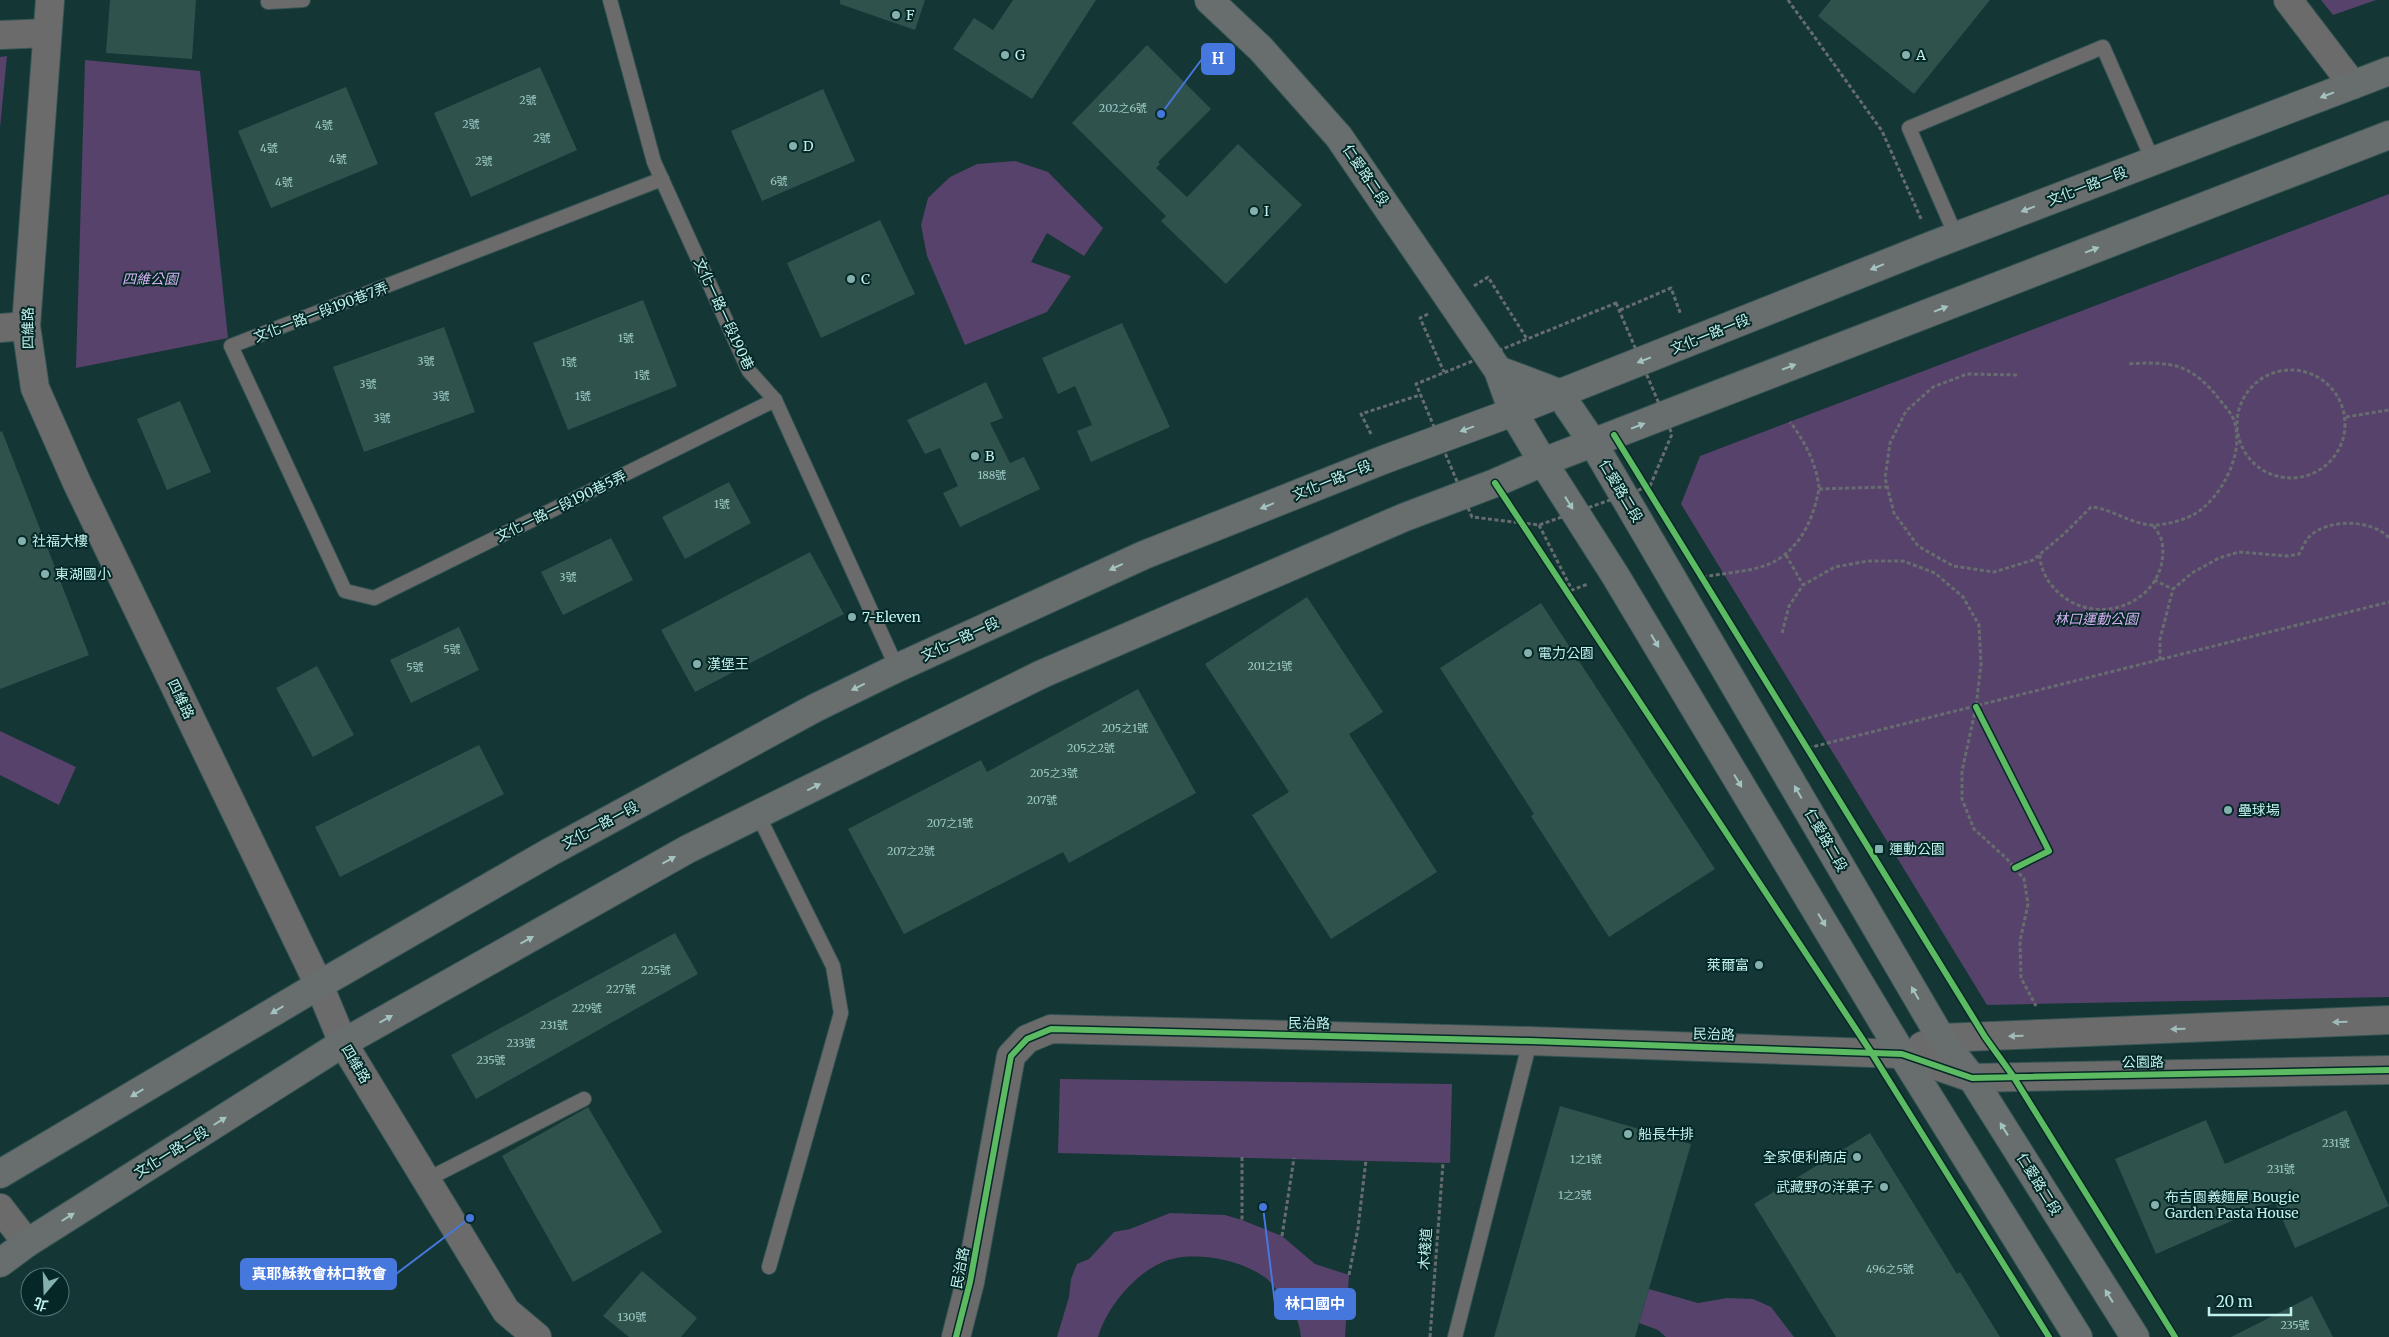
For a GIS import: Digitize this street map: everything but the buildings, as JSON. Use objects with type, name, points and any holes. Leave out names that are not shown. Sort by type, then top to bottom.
[{"type":"main road","name":"仁愛路二段","points":[[1209,0],[1261,49],[1340,137],[1498,370],[1513,412],[1615,575],[1902,1054],[2078,1337]]},
{"type":"main road","name":"文化一路一段","points":[[319,985],[567,843],[815,708],[897,668],[1144,555],[1383,460],[1513,412],[1944,240],[2389,71]]},
{"type":"main road","points":[[343,1043],[688,849],[1042,674],[1405,517],[2389,135]]},
{"type":"main road","points":[[1498,370],[1559,393]]},
{"type":"main road","name":"仁愛路二段","points":[[1559,393],[1593,443],[1942,1038],[1972,1078],[2135,1337]]},
{"type":"main road","points":[[0,1174],[319,985]]},
{"type":"main road","name":"文化一路二段","points":[[0,1263],[343,1043]]},
{"type":"street","name":"四維路","points":[[50,0],[48,33],[13,327],[30,364],[35,388],[77,482],[319,985],[343,1043],[506,1311],[537,1337]]},
{"type":"street","points":[[2288,0],[2353,85]]},
{"type":"street","points":[[0,35],[48,33]]},
{"type":"street","points":[[1902,1054],[1942,1038],[2389,1020]]},
{"type":"street","name":"民治路","points":[[956,1337],[970,1282],[1011,1056],[1027,1039],[1051,1029],[1530,1041],[1902,1054]]},
{"type":"street","points":[[2104,1032],[2107,1075]]},
{"type":"street","name":"公園路","points":[[1902,1054],[1972,1078],[2389,1070]]},
{"type":"street","points":[[0,1208],[27,1244]]},
{"type":"lane","points":[[268,2],[303,0]]},
{"type":"lane","name":"文化一路一段190巷","points":[[610,0],[654,162],[749,371],[775,400],[897,668]]},
{"type":"lane","points":[[1944,240],[1909,128],[2103,47],[2153,161]]},
{"type":"lane","name":"文化一路一段190巷7弄","points":[[345,591],[231,346],[662,180]]},
{"type":"lane","name":"文化一路一段190巷5弄","points":[[345,591],[374,598],[775,400]]},
{"type":"lane","points":[[758,815],[833,966],[841,1013],[769,1267]]},
{"type":"lane","points":[[1455,1337],[1530,1041]]},
{"type":"lane","points":[[426,1180],[584,1100]]},
{"type":"path","points":[[1788,0],[1882,131],[1944,240]]},
{"type":"path","points":[[1488,277],[1527,339]]},
{"type":"path","points":[[1620,310],[1671,288]]},
{"type":"path","points":[[1616,303],[1672,434],[1650,486],[1540,525],[1472,517],[1416,384],[1527,339],[1616,303]]},
{"type":"path","points":[[1420,318],[1444,372]]},
{"type":"path","points":[[2016,375],[1967,374],[1933,387],[1906,411],[1890,443],[1885,478],[1894,513],[1918,546],[1953,566],[1994,572],[2033,560],[2091,507],[2101,508],[2113,515],[2135,522],[2153,525],[2163,525],[2193,515],[2217,494],[2232,466],[2236,447],[2236,430],[2238,411],[2250,388],[2266,376],[2286,370],[2306,372],[2325,381],[2339,396],[2346,417],[2345,440],[2334,460],[2316,474],[2294,479],[2272,476],[2254,464],[2241,447],[2236,430],[2232,416],[2205,382],[2178,366],[2148,363],[2127,364]]},
{"type":"path","points":[[1362,414],[1420,396]]},
{"type":"path","points":[[2346,417],[2389,410]]},
{"type":"path","points":[[1702,577],[1767,565],[1786,555],[1800,539],[1812,520],[1819,489],[1813,462],[1801,436],[1790,422]]},
{"type":"path","points":[[1495,483],[1528,533]]},
{"type":"path","points":[[1645,484],[1650,492]]},
{"type":"path","points":[[1819,489],[1888,488]]},
{"type":"path","points":[[2160,660],[2160,639],[2173,589],[2192,573],[2218,558],[2239,552],[2288,556],[2299,554],[2309,537],[2323,527],[2346,522],[2385,533],[2389,538]]},
{"type":"path","points":[[1540,525],[1572,590]]},
{"type":"path","points":[[2040,554],[2040,563],[2051,586],[2070,603],[2095,611],[2120,608],[2140,597],[2154,580],[2162,560],[2162,540],[2153,525]]},
{"type":"path","points":[[1786,555],[1803,585]]},
{"type":"path","points":[[1782,633],[1789,606],[1803,585],[1835,567],[1868,561],[1903,561],[1935,573],[1963,597],[1978,626],[1982,664],[1976,707],[1962,771],[1962,798],[1974,829],[2024,879],[2028,904],[2020,941],[2022,978],[2034,1002],[2046,1035]]},
{"type":"path","points":[[1698,570],[1708,586]]},
{"type":"path","points":[[1556,575],[1572,600]]},
{"type":"path","points":[[2154,580],[2173,589]]},
{"type":"path","points":[[1808,748],[2389,602]]},
{"type":"path","points":[[1976,707],[2050,852],[2015,868]]},
{"type":"path","points":[[1803,740],[1813,757]]},
{"type":"path","points":[[1242,1157],[1242,1220]]},
{"type":"path","points":[[1282,1236],[1294,1158]]},
{"type":"path","points":[[1349,1275],[1358,1228],[1366,1160]]},
{"type":"green space","points":[[2321,0],[2376,0],[2333,15]]},
{"type":"green space","points":[[7,56],[0,128],[0,57]]},
{"type":"green space","name":"四維公園","points":[[85,60],[200,71],[228,338],[76,368]]},
{"type":"green space","points":[[1015,161],[1048,172],[1103,228],[1084,256],[1047,233],[1031,262],[1071,276],[1047,312],[965,345],[927,256],[921,225],[928,198],[950,177],[977,164]]},
{"type":"green space","name":"林口運動公園","points":[[2389,194],[2389,997],[1987,1005],[1681,504],[1700,456]]},
{"type":"green space","points":[[0,731],[76,767],[59,805],[0,775]]},
{"type":"green space","points":[[1060,1079],[1452,1084],[1450,1163],[1058,1153]]},
{"type":"green space","points":[[1170,1213],[1225,1215],[1242,1220],[1282,1236],[1315,1264],[1349,1275],[1345,1337],[1301,1337],[1295,1315],[1267,1279],[1236,1263],[1211,1258],[1187,1257],[1163,1262],[1139,1277],[1118,1299],[1109,1312],[1098,1337],[1057,1337],[1069,1297],[1071,1279],[1077,1264],[1089,1259],[1114,1232],[1130,1229]]},
{"type":"green space","points":[[1649,1289],[1698,1303],[1727,1298],[1753,1299],[1771,1307],[1794,1337],[1666,1337],[1658,1330],[1639,1323]]},
{"type":"cycle path","points":[[1614,435],[1985,1037],[2013,1076],[2175,1337]]},
{"type":"cycle path","points":[[1495,483],[1871,1052],[2049,1337]]},
{"type":"cycle path","points":[[1976,707],[2049,851],[2015,868]]},
{"type":"cycle path","points":[[956,1337],[970,1282],[1011,1056],[1027,1039],[1051,1029],[1530,1041],[1902,1054],[1972,1078],[2389,1070]]},
{"type":"place","name":"F","points":[[896,15]]},
{"type":"place","name":"G","points":[[1005,55]]},
{"type":"place","name":"A","points":[[1906,55]]},
{"type":"place","name":"H","points":[[1161,114]]},
{"type":"place","name":"D","points":[[793,146]]},
{"type":"place","name":"I","points":[[1254,211]]},
{"type":"place","name":"C","points":[[851,279]]},
{"type":"place","name":"B","points":[[975,456]]},
{"type":"place","name":"社福大樓","points":[[22,541]]},
{"type":"place","name":"東湖國小","points":[[45,574]]},
{"type":"place","name":"7-Eleven","points":[[852,617]]},
{"type":"place","name":"電力公園","points":[[1528,653]]},
{"type":"place","name":"漢堡王","points":[[697,664]]},
{"type":"place","name":"壘球場","points":[[2228,810]]},
{"type":"place","name":"運動公園","points":[[1879,849]]},
{"type":"place","name":"萊爾富","points":[[1759,965]]},
{"type":"place","name":"船長牛排","points":[[1628,1134]]},
{"type":"place","name":"全家便利商店","points":[[1857,1157]]},
{"type":"place","name":"武藏野の洋菓子","points":[[1884,1187]]},
{"type":"place","name":"布吉園義麵屋 Bougie Garden Pasta House","points":[[2155,1205]]},
{"type":"place","name":"林口國中","points":[[1263,1207]]},
{"type":"place","name":"真耶穌教會林口教會","points":[[470,1218]]}]
